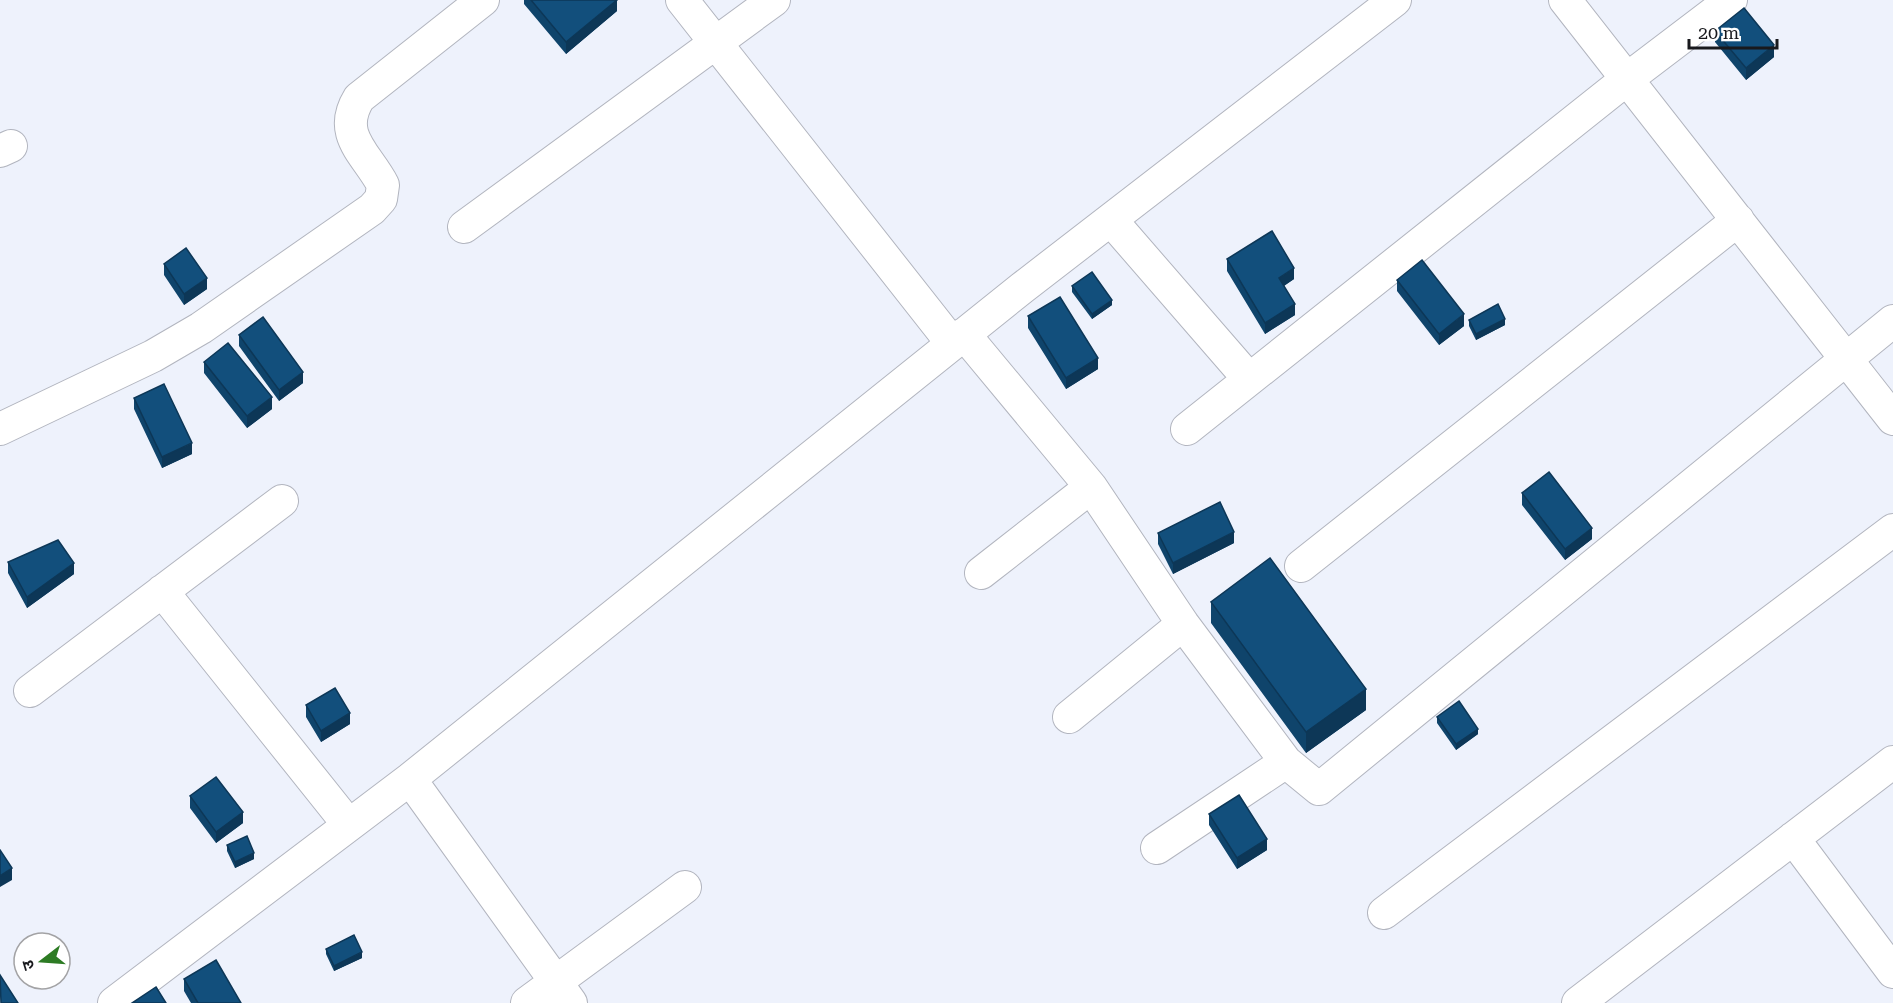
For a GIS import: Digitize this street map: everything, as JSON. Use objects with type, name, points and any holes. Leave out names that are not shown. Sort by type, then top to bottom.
[{"type":"street","points":[[0,429],[153,356],[201,328],[372,209],[381,199],[383,185],[355,142],[350,124],[351,111],[359,98],[483,0]]},
{"type":"street","points":[[682,0],[716,45],[958,339],[1091,487],[1184,624],[1286,762],[1319,789],[1845,357],[1893,321]]},
{"type":"street","points":[[464,227],[716,45],[774,0]]},
{"type":"street","points":[[114,1003],[410,778],[958,339],[1395,0]]},
{"type":"street","points":[[1565,0],[1893,419]]},
{"type":"street","points":[[1187,429],[1627,79],[1731,0]]},
{"type":"street","points":[[1111,220],[1249,379]]},
{"type":"street","points":[[1301,566],[1738,220]]},
{"type":"street","points":[[981,573],[1091,487]]},
{"type":"street","points":[[30,691],[282,501]]},
{"type":"street","points":[[1384,913],[1893,530]]},
{"type":"street","points":[[162,591],[348,824]]},
{"type":"street","points":[[1069,717],[1184,624]]},
{"type":"street","points":[[1156,848],[1286,762]]},
{"type":"street","points":[[1578,1003],[1893,762]]},
{"type":"street","points":[[410,778],[564,992]]},
{"type":"street","points":[[1793,838],[1893,972]]},
{"type":"street","points":[[527,1003],[564,992],[685,887]]},
{"type":"building","points":[[531,0],[617,0],[566,42]]},
{"type":"building","points":[[1744,8],[1774,45],[1746,68],[1715,31]]},
{"type":"building","points":[[1272,231],[1294,268],[1279,278],[1295,304],[1265,323],[1227,259]]},
{"type":"building","points":[[186,248],[207,278],[184,294],[164,264]]},
{"type":"building","points":[[1422,260],[1464,314],[1439,334],[1397,280]]},
{"type":"building","points":[[1092,272],[1112,300],[1092,314],[1072,286]]},
{"type":"building","points":[[1060,297],[1098,358],[1066,378],[1028,316]]},
{"type":"building","points":[[1498,304],[1505,319],[1476,334],[1469,320]]},
{"type":"building","points":[[263,317],[303,372],[279,390],[239,335]]},
{"type":"building","points":[[228,343],[272,397],[247,416],[204,362]]},
{"type":"building","points":[[164,384],[192,443],[162,457],[134,398]]},
{"type":"building","points":[[1549,472],[1592,528],[1565,549],[1522,493]]},
{"type":"building","points":[[1220,502],[1234,532],[1173,563],[1158,533]]},
{"type":"building","points":[[58,540],[74,563],[27,597],[8,562]]},
{"type":"building","points":[[1270,558],[1366,689],[1306,732],[1211,602]]},
{"type":"building","points":[[335,688],[350,713],[321,731],[306,705]]},
{"type":"building","points":[[1459,701],[1478,729],[1456,744],[1437,717]]},
{"type":"building","points":[[216,777],[243,812],[216,832],[190,796]]},
{"type":"building","points":[[1239,795],[1267,839],[1237,858],[1209,814]]},
{"type":"building","points":[[247,836],[254,853],[235,862],[227,845]]},
{"type":"building","points":[[0,850],[12,868],[0,876]]},
{"type":"building","points":[[354,935],[362,952],[334,966],[326,949]]},
{"type":"building","points":[[216,960],[241,1003],[198,1003],[184,979]]},
{"type":"building","points":[[0,975],[18,1003],[1,1003]]},
{"type":"building","points":[[156,987],[166,1003],[132,1003]]}]
